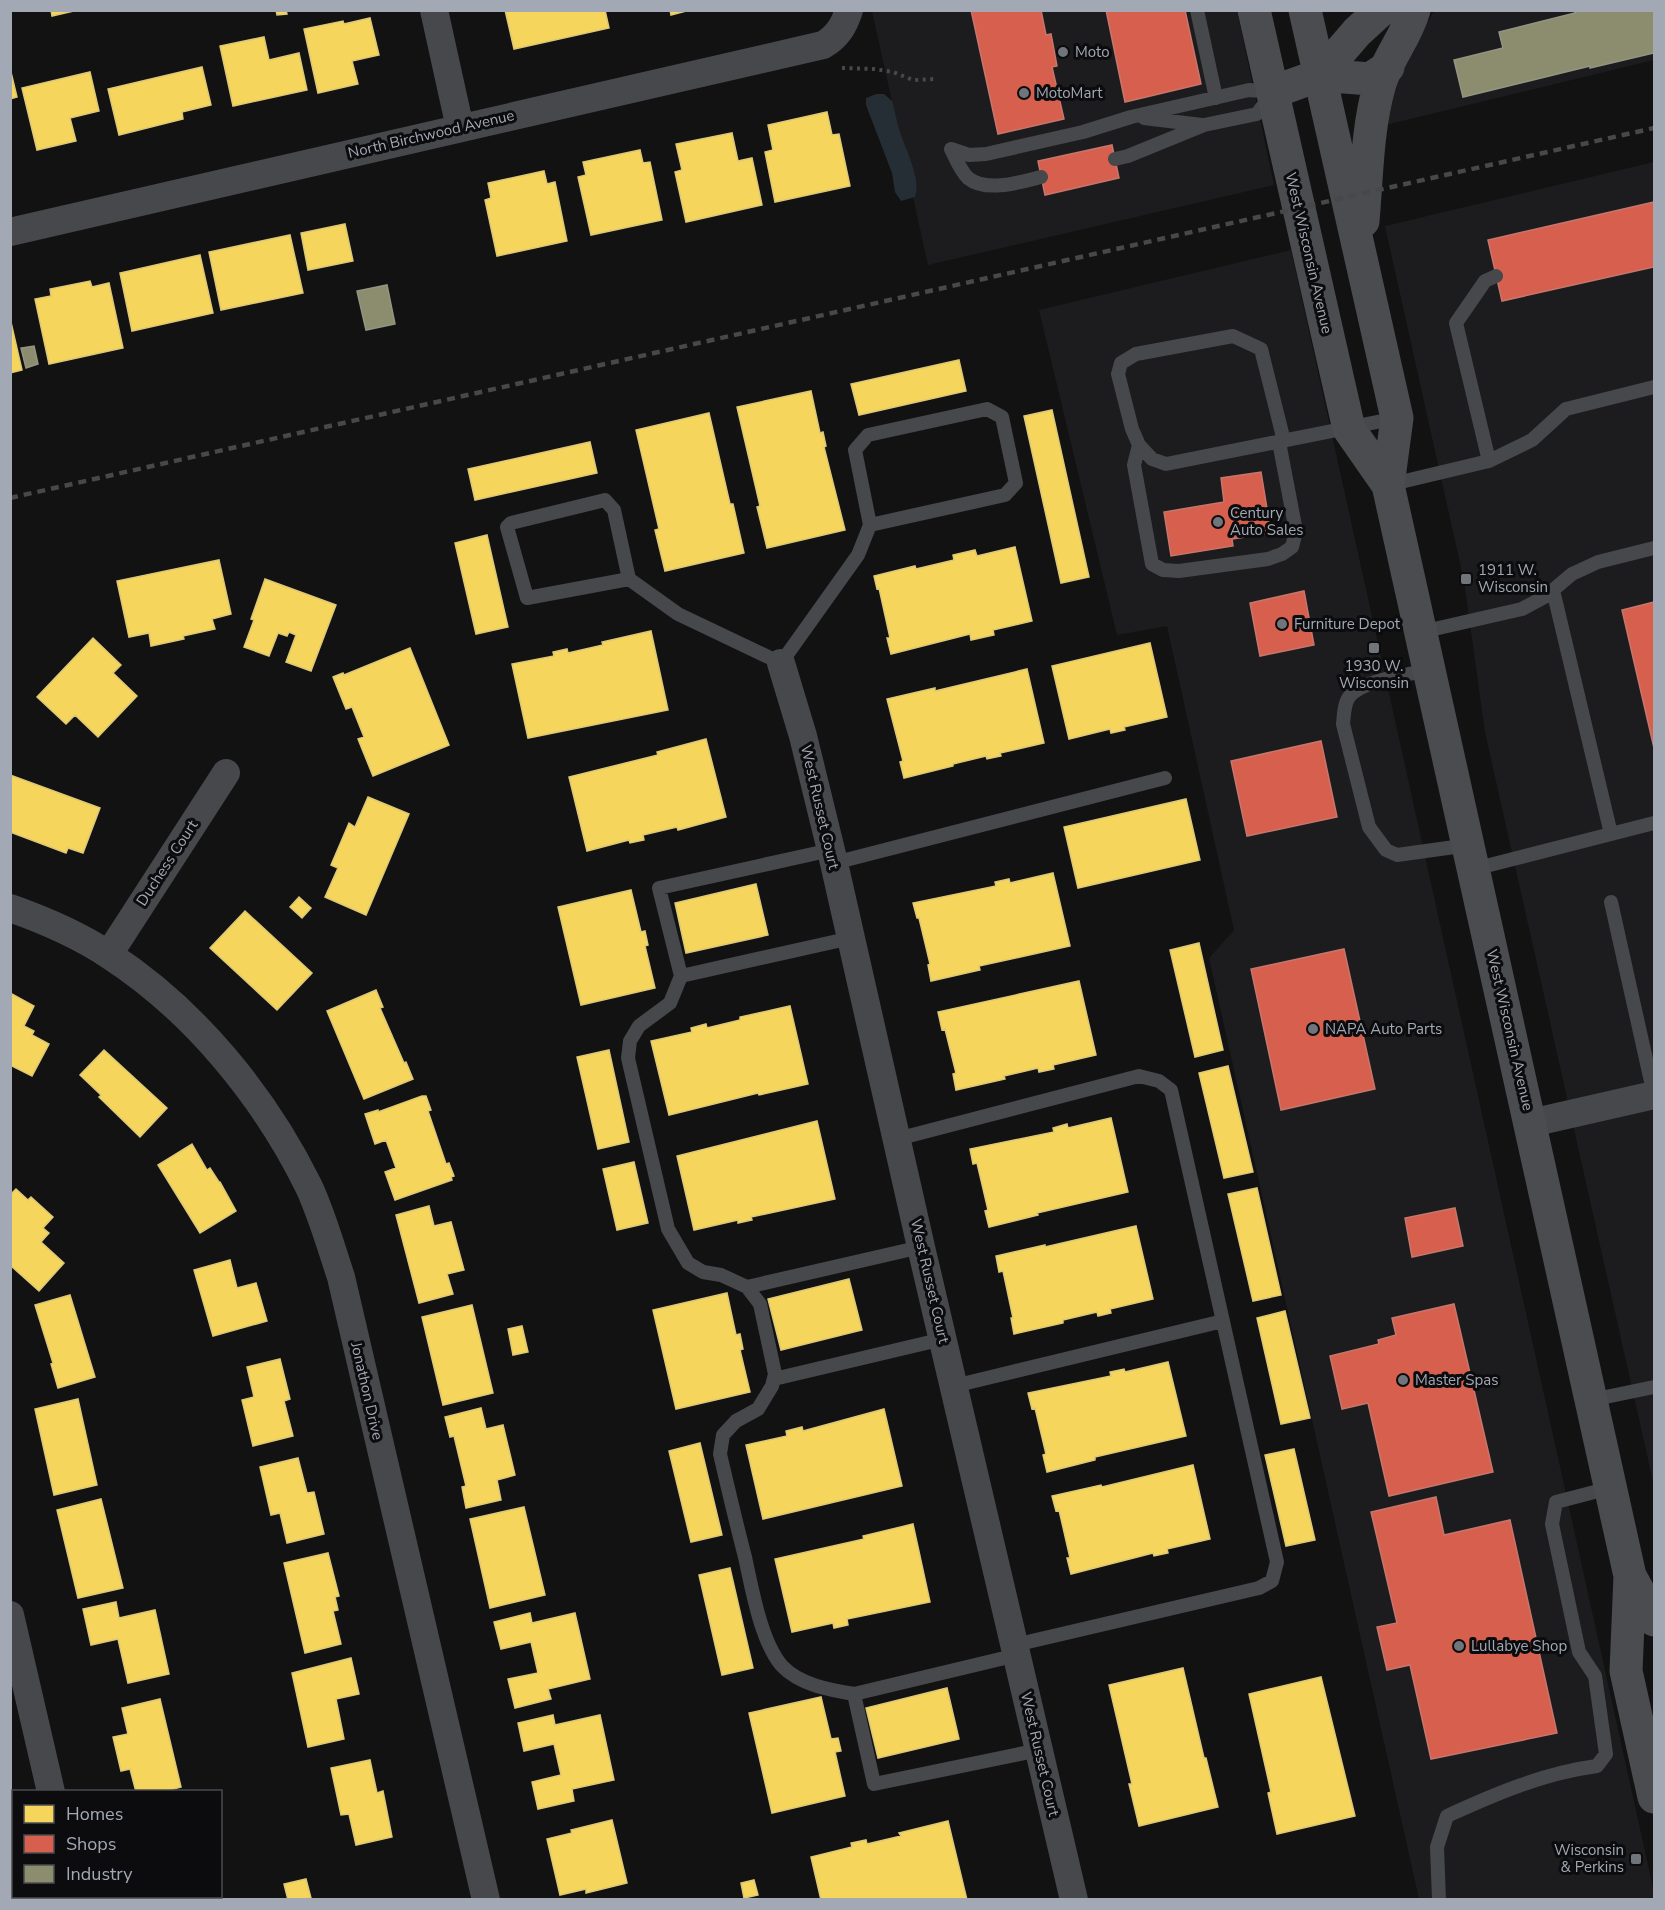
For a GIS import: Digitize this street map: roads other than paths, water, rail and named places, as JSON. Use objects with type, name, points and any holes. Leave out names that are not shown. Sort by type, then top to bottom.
[{"type":"main road","name":"West Wisconsin Avenue","points":[[1254,10],[1348,429],[1388,485]]},
{"type":"main road","name":"West Wisconsin Avenue","points":[[1305,10],[1397,418],[1388,485],[1531,1123],[1641,1634],[1610,1674],[1654,1797]]},
{"type":"main road","points":[[1320,75],[1357,32],[1381,10]]},
{"type":"main road","points":[[1360,253],[1379,84],[1410,24],[1414,10]]},
{"type":"main road","points":[[1273,92],[1320,75],[1370,79],[1388,67]]},
{"type":"main road","name":"West Wisconsin Avenue","points":[[1630,1576],[1654,1620]]},
{"type":"street","points":[[434,10],[460,128]]},
{"type":"street","name":"North Birchwood Avenue","points":[[10,232],[823,45],[831,40],[847,18]]},
{"type":"street","name":"West Russet Court","points":[[782,663],[803,736],[832,857],[1074,1899]]},
{"type":"street","name":"Duchess Court","points":[[109,954],[226,773]]},
{"type":"street","name":"Jonathon Drive","points":[[10,908],[39,918],[109,954],[171,1003],[216,1047],[284,1139],[310,1189],[341,1277],[486,1899]]},
{"type":"street","points":[[1531,1123],[1654,1095]]},
{"type":"street","points":[[10,1615],[51,1790]]},
{"type":"lane","points":[[1197,10],[1216,98]]},
{"type":"lane","points":[[1041,177],[1012,183],[982,184],[969,179],[960,168],[951,149],[969,155],[986,154],[1250,90],[1273,92]]},
{"type":"lane","points":[[1115,159],[1128,156],[1204,125],[1257,114],[1273,92]]},
{"type":"lane","points":[[1131,117],[1204,125]]},
{"type":"lane","points":[[1489,461],[1456,322],[1485,281],[1496,276]]},
{"type":"lane","points":[[1139,445],[1134,465],[1152,564],[1163,570],[1179,571],[1268,559],[1292,547],[1296,531],[1281,442],[1261,349],[1233,336],[1136,354],[1121,363],[1118,374],[1132,429],[1139,445],[1152,459],[1166,464],[1281,442],[1348,429],[1397,418]]},
{"type":"lane","points":[[1388,485],[1489,461],[1532,440],[1566,409],[1654,387]]},
{"type":"lane","points":[[629,579],[527,598],[507,527],[511,522],[605,500],[614,510],[629,579],[678,614],[782,663],[858,555],[870,525],[855,450],[868,435],[987,409],[1002,417],[1016,483],[1005,495],[870,525]]},
{"type":"lane","points":[[1421,633],[1522,609],[1553,590],[1572,574],[1598,562],[1654,548]]},
{"type":"lane","points":[[1553,590],[1611,834]]},
{"type":"lane","points":[[1429,669],[1360,687],[1349,697],[1345,707],[1343,724],[1369,827],[1386,850],[1397,855],[1471,857],[1611,834],[1654,823]]},
{"type":"lane","points":[[897,1139],[1139,1076],[1159,1081],[1171,1090],[1276,1562],[1272,1581],[1259,1588],[854,1694],[827,1689],[804,1681],[783,1666],[766,1638],[720,1454],[723,1435],[736,1421],[758,1409],[774,1379],[775,1374],[760,1304],[747,1287],[722,1275],[703,1272],[688,1263],[668,1229],[628,1058],[630,1041],[639,1026],[670,1003],[681,976],[659,888],[832,857],[1166,778]]},
{"type":"lane","points":[[1611,902],[1654,1095]]},
{"type":"lane","points":[[681,976],[851,938]]},
{"type":"lane","points":[[747,1287],[921,1247]]},
{"type":"lane","points":[[954,1386],[1223,1321]]},
{"type":"lane","points":[[774,1379],[943,1339]]},
{"type":"lane","points":[[1591,1400],[1654,1388]]},
{"type":"lane","points":[[1439,1899],[1437,1847],[1446,1816],[1496,1794],[1567,1770],[1598,1767],[1606,1754],[1610,1674],[1579,1652],[1552,1524],[1556,1502],[1611,1488]]},
{"type":"lane","points":[[854,1694],[874,1784],[1039,1750]]},
{"type":"railway","points":[[10,498],[1654,128]]},
{"type":"place","name":"Moto","points":[[1063,52]]},
{"type":"place","name":"MotoMart","points":[[1024,93]]},
{"type":"place","name":"Century Auto Sales","points":[[1218,522]]},
{"type":"place","name":"1911 W. Wisconsin","points":[[1466,579]]},
{"type":"place","name":"Furniture Depot","points":[[1282,624]]},
{"type":"place","name":"1930 W. Wisconsin","points":[[1374,648]]},
{"type":"place","name":"NAPA Auto Parts","points":[[1313,1029]]},
{"type":"place","name":"Master Spas","points":[[1403,1380]]},
{"type":"place","name":"Lullabye Shop","points":[[1459,1646]]},
{"type":"place","name":"Wisconsin & Perkins","points":[[1636,1859]]}]
